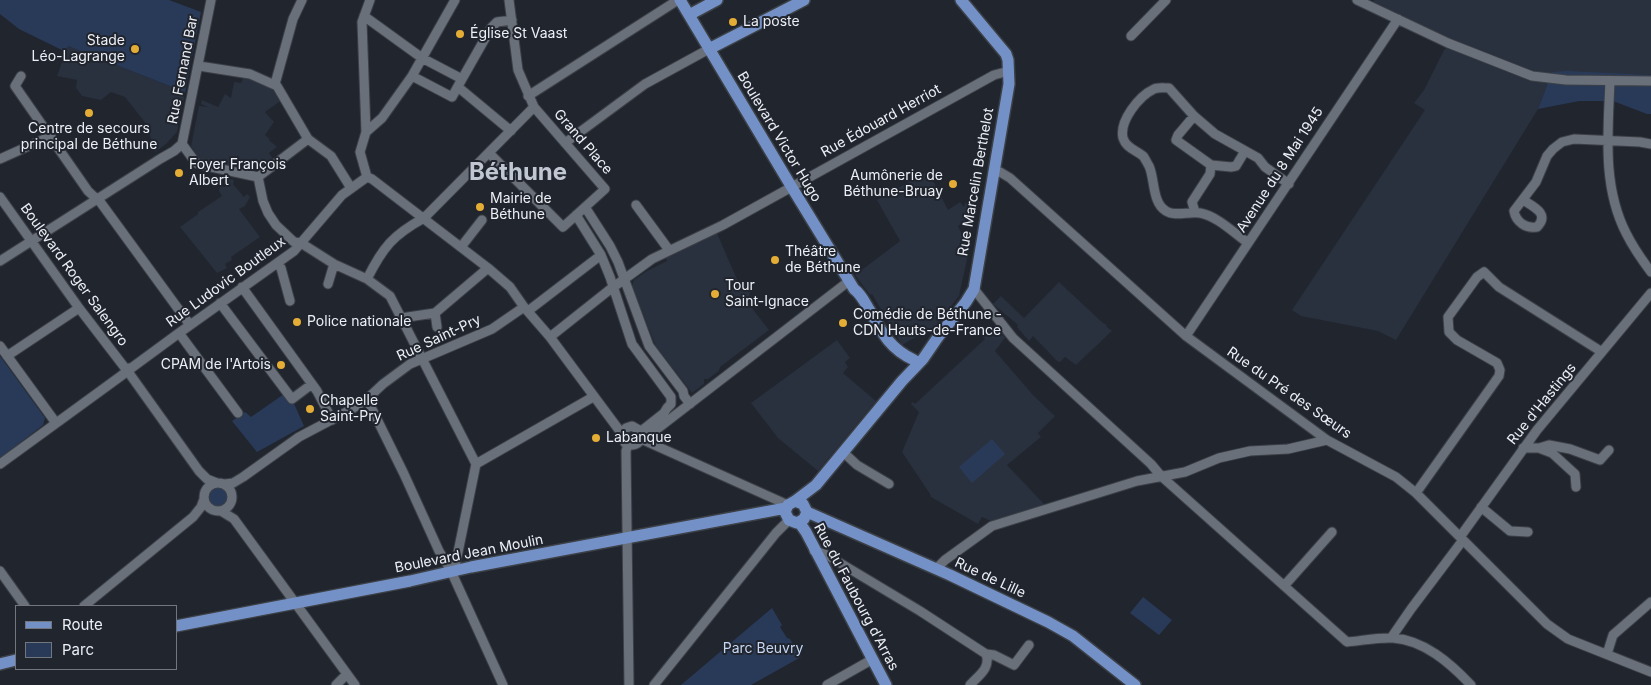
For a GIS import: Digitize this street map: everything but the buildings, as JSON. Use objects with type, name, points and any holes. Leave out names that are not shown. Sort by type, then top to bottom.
[{"type":"main road","name":"Boulevard Victor Hugo","points":[[679,0],[851,285],[860,294],[892,346],[910,363]]},
{"type":"main road","points":[[689,14],[717,0]]},
{"type":"main road","points":[[709,50],[804,0]]},
{"type":"main road","name":"Rue Marcelin Berthelot","points":[[910,363],[932,342],[966,302],[974,289],[1009,84],[1006,54],[961,0]]},
{"type":"main road","points":[[797,515],[809,491],[902,381],[910,363]]},
{"type":"main road","name":"Boulevard Jean Moulin","points":[[178,626],[410,581],[450,571],[767,511],[797,515]]},
{"type":"main road","name":"Rue de Lille","points":[[797,515],[821,519],[1016,606],[1073,636],[1135,685]]},
{"type":"main road","name":"Rue du Faubourg d'Arras","points":[[797,515],[814,551],[886,685]]},
{"type":"street","name":"Rue Fernand Bar","points":[[182,144],[211,0]]},
{"type":"street","points":[[275,84],[293,20],[302,0]]},
{"type":"street","points":[[370,0],[364,16],[362,31],[366,132],[360,148],[367,177],[424,218],[488,268],[510,288],[550,337],[622,434],[623,440],[628,445],[636,445],[640,434],[662,409],[671,404],[670,392],[636,352],[601,255],[576,215]]},
{"type":"street","points":[[366,132],[382,118],[412,76],[455,0]]},
{"type":"street","points":[[509,0],[518,70],[534,107]]},
{"type":"street","points":[[528,96],[679,0]]},
{"type":"street","points":[[1130,36],[1166,0]]},
{"type":"street","points":[[1357,0],[1448,43],[1532,76],[1566,80],[1651,81]]},
{"type":"street","points":[[364,16],[460,83],[511,131]]},
{"type":"street","name":"Avenue du 8 Mai 1945","points":[[1186,336],[1289,184],[1340,103],[1398,19]]},
{"type":"street","points":[[412,76],[452,98],[491,28],[497,22],[512,20]]},
{"type":"street","points":[[565,143],[645,84],[666,71],[709,50]]},
{"type":"street","points":[[199,66],[250,74],[275,84],[308,139],[331,156],[352,188]]},
{"type":"street","name":"Rue Édouard Herriot","points":[[550,337],[652,259],[723,225],[994,75],[1009,71]]},
{"type":"street","points":[[21,76],[15,86],[88,191],[97,199],[190,325]]},
{"type":"street","points":[[1610,81],[1608,141],[1610,180],[1615,203],[1626,233],[1651,272]]},
{"type":"street","points":[[1248,243],[1213,218],[1202,213],[1189,211],[1178,214],[1167,212],[1159,205],[1149,167],[1143,156],[1131,149],[1123,139],[1124,127],[1129,114],[1139,99],[1155,88],[1169,88],[1194,116],[1215,134],[1258,158],[1266,167],[1289,184]]},
{"type":"street","name":"Grand Place","points":[[534,107],[565,143],[606,189],[563,227],[489,153],[534,107]]},
{"type":"street","points":[[1194,116],[1176,140],[1211,165],[1236,166],[1245,151]]},
{"type":"street","points":[[0,159],[50,136]]},
{"type":"street","points":[[0,261],[174,151],[182,144],[196,162],[202,166],[258,177],[308,139]]},
{"type":"street","points":[[1523,200],[1536,182],[1542,165],[1553,149],[1562,142],[1574,139],[1651,144]]},
{"type":"street","points":[[367,279],[388,243],[405,229],[424,218],[489,153]]},
{"type":"street","points":[[1194,212],[1192,202],[1210,174],[1211,165]]},
{"type":"street","name":"Rue du Pré des Sœurs","points":[[994,173],[1000,172],[1010,178],[1186,336],[1327,440],[1396,477],[1416,493],[1547,624],[1568,639],[1651,672]]},
{"type":"street","points":[[258,177],[263,202],[268,213],[276,225],[294,242],[301,244],[334,264],[367,279],[390,296],[476,464],[456,562],[450,571]]},
{"type":"street","name":"Rue Ludovic Boutleux","points":[[0,464],[242,287],[277,264],[301,244],[342,196],[367,177]]},
{"type":"street","name":"Boulevard Roger Salengro","points":[[0,198],[199,471]]},
{"type":"street","points":[[636,205],[669,250]]},
{"type":"street","points":[[585,207],[610,246],[642,331],[654,352],[683,390],[684,396],[690,404]]},
{"type":"street","points":[[461,247],[482,220]]},
{"type":"street","name":"Rue Saint-Pry","points":[[221,483],[233,483],[299,437],[367,399],[397,373],[422,359],[492,329],[526,309],[601,255]]},
{"type":"street","points":[[277,264],[281,268],[290,301]]},
{"type":"street","points":[[328,284],[334,264]]},
{"type":"street","points":[[401,318],[435,313],[488,268]]},
{"type":"street","points":[[1416,493],[1499,376],[1500,370],[1497,363],[1458,340],[1449,332],[1448,317],[1477,277],[1484,272],[1499,287],[1602,352]]},
{"type":"street","points":[[640,434],[652,433],[851,285]]},
{"type":"street","points":[[242,287],[312,384],[332,420]]},
{"type":"street","points":[[974,289],[1013,338],[1151,464],[1161,476],[1347,642],[1391,638],[1407,640],[1423,646],[1447,662],[1471,685]]},
{"type":"street","name":"Rue d'Hastings","points":[[1391,638],[1462,539],[1481,507],[1523,448],[1651,293]]},
{"type":"street","points":[[220,303],[292,399],[312,384]]},
{"type":"street","points":[[7,356],[79,308]]},
{"type":"street","points":[[435,313],[437,327]]},
{"type":"street","points":[[629,336],[636,337],[642,331]]},
{"type":"street","points":[[179,333],[238,413]]},
{"type":"street","points":[[0,346],[56,423]]},
{"type":"street","points":[[476,464],[593,397]]},
{"type":"street","points":[[367,399],[503,685]]},
{"type":"street","points":[[622,434],[629,427],[797,515],[776,533],[654,685]]},
{"type":"street","points":[[936,569],[945,560],[992,526],[1137,481],[1185,472],[1219,458],[1250,451],[1288,450],[1327,440]]},
{"type":"street","points":[[628,445],[626,451],[629,685]]},
{"type":"street","points":[[1523,448],[1539,448],[1549,445],[1600,460],[1609,450]]},
{"type":"street","points":[[1539,448],[1552,453],[1575,474],[1576,487]]},
{"type":"street","points":[[842,452],[857,465],[889,484]]},
{"type":"street","points":[[199,471],[207,478],[230,488],[234,519],[356,685]]},
{"type":"street","points":[[199,471],[205,504],[234,519]]},
{"type":"street","name":"Rue Saint-Pry","points":[[232,498],[242,477]]},
{"type":"street","points":[[85,605],[193,517],[201,507],[204,495],[210,485],[221,483]]},
{"type":"street","points":[[193,517],[204,512],[228,508],[232,498]]},
{"type":"street","points":[[1481,507],[1510,531],[1528,532]]},
{"type":"street","points":[[1284,586],[1332,532]]},
{"type":"street","points":[[814,551],[825,554],[920,611],[986,654],[994,655],[1014,665],[1029,645]]},
{"type":"street","points":[[0,571],[24,605]]},
{"type":"street","points":[[1607,654],[1613,635],[1651,602]]},
{"type":"street","points":[[970,685],[986,668],[988,660],[986,654]]},
{"type":"street","points":[[827,685],[873,659]]},
{"type":"street","points":[[336,685],[347,674]]},
{"type":"shaded area","points":[[1374,0],[1651,0],[1651,75],[1552,72],[1538,109],[1396,340],[1378,331],[1301,316],[1292,310],[1425,110],[1414,103],[1424,90],[1444,50],[1454,41],[1373,2]]},
{"type":"shaded area","points":[[68,46],[185,92],[177,132],[155,152],[147,125],[125,97],[111,92],[101,100],[82,96],[76,88],[77,80],[57,76]]},
{"type":"shaded area","points":[[245,75],[275,89],[282,100],[265,112],[274,122],[265,135],[277,147],[269,153],[273,159],[262,168],[252,169],[250,172],[199,160],[191,146],[199,106],[208,107],[201,104],[202,100],[218,107],[225,94],[231,98],[234,82],[241,83]]},
{"type":"shaded area","points":[[928,171],[948,210],[960,202],[964,207],[965,203],[969,203],[967,212],[971,216],[958,226],[969,250],[959,296],[934,328],[902,345],[872,294],[870,295],[855,275],[900,241],[877,200]]},
{"type":"shaded area","points":[[226,178],[234,180],[233,184],[244,197],[247,194],[250,197],[245,206],[239,209],[260,237],[231,257],[232,260],[225,264],[227,268],[217,273],[180,227],[222,196],[219,191],[220,186],[225,187]]},
{"type":"shaded area","points":[[717,233],[739,284],[745,286],[750,292],[748,303],[769,330],[720,367],[719,371],[708,379],[704,379],[704,384],[692,393],[656,347],[632,286],[634,280],[667,261],[666,258]]},
{"type":"shaded area","points":[[1059,282],[1112,331],[1076,365],[1065,357],[1060,362],[1057,361],[1033,336],[1029,341],[1017,327],[1018,325],[993,304],[1001,296],[1024,318]]},
{"type":"shaded area","points":[[995,325],[1005,338],[995,351],[1033,395],[1055,416],[1038,433],[1041,437],[1007,465],[1046,506],[993,522],[982,517],[978,524],[931,497],[902,452],[919,412],[911,404],[913,402],[915,404],[985,339],[983,337]]},
{"type":"shaded area","points":[[837,340],[850,358],[845,362],[848,367],[843,373],[876,401],[818,471],[778,438],[751,403]]},
{"type":"green space","name":"Stade Léo-Lagrange","points":[[0,0],[169,0],[201,12],[185,92],[68,46],[66,52],[19,29],[0,14]]},
{"type":"green space","points":[[1552,72],[1651,75],[1651,114],[1613,101],[1579,101],[1538,109]]},
{"type":"green space","points":[[0,356],[45,418],[43,425],[0,458]]},
{"type":"green space","points":[[287,392],[304,426],[257,452],[232,421],[245,412],[251,417]]},
{"type":"green space","points":[[992,439],[1005,454],[972,483],[959,467]]},
{"type":"green space","points":[[217,487],[226,491],[227,501],[220,507],[213,507],[207,499],[211,489]]},
{"type":"green space","points":[[1143,597],[1172,620],[1159,635],[1130,613]]},
{"type":"green space","name":"Parc Beuvry","points":[[772,608],[782,625],[780,627],[801,657],[751,685],[681,685]]},
{"type":"place","name":"La poste","points":[[733,22]]},
{"type":"place","name":"Église St Vaast","points":[[460,34]]},
{"type":"place","name":"Stade Léo-Lagrange","points":[[135,49]]},
{"type":"place","name":"Centre de secours principal de Béthune","points":[[89,113]]},
{"type":"place","name":"Foyer François Albert","points":[[179,173]]},
{"type":"place","name":"Aumônerie de Béthune-Bruay","points":[[953,184]]},
{"type":"place","name":"Mairie de Béthune","points":[[480,207]]},
{"type":"place","name":"Théâtre de Béthune","points":[[775,260]]},
{"type":"place","name":"Tour Saint-Ignace","points":[[715,294]]},
{"type":"place","name":"Police nationale","points":[[297,322]]},
{"type":"place","name":"Comédie de Béthune - CDN Hauts-de-France","points":[[843,323]]},
{"type":"place","name":"CPAM de l'Artois","points":[[281,365]]},
{"type":"place","name":"Chapelle Saint-Pry","points":[[310,409]]},
{"type":"place","name":"Labanque","points":[[596,438]]},
{"type":"district","name":"Béthune","points":[[518,173]]}]
